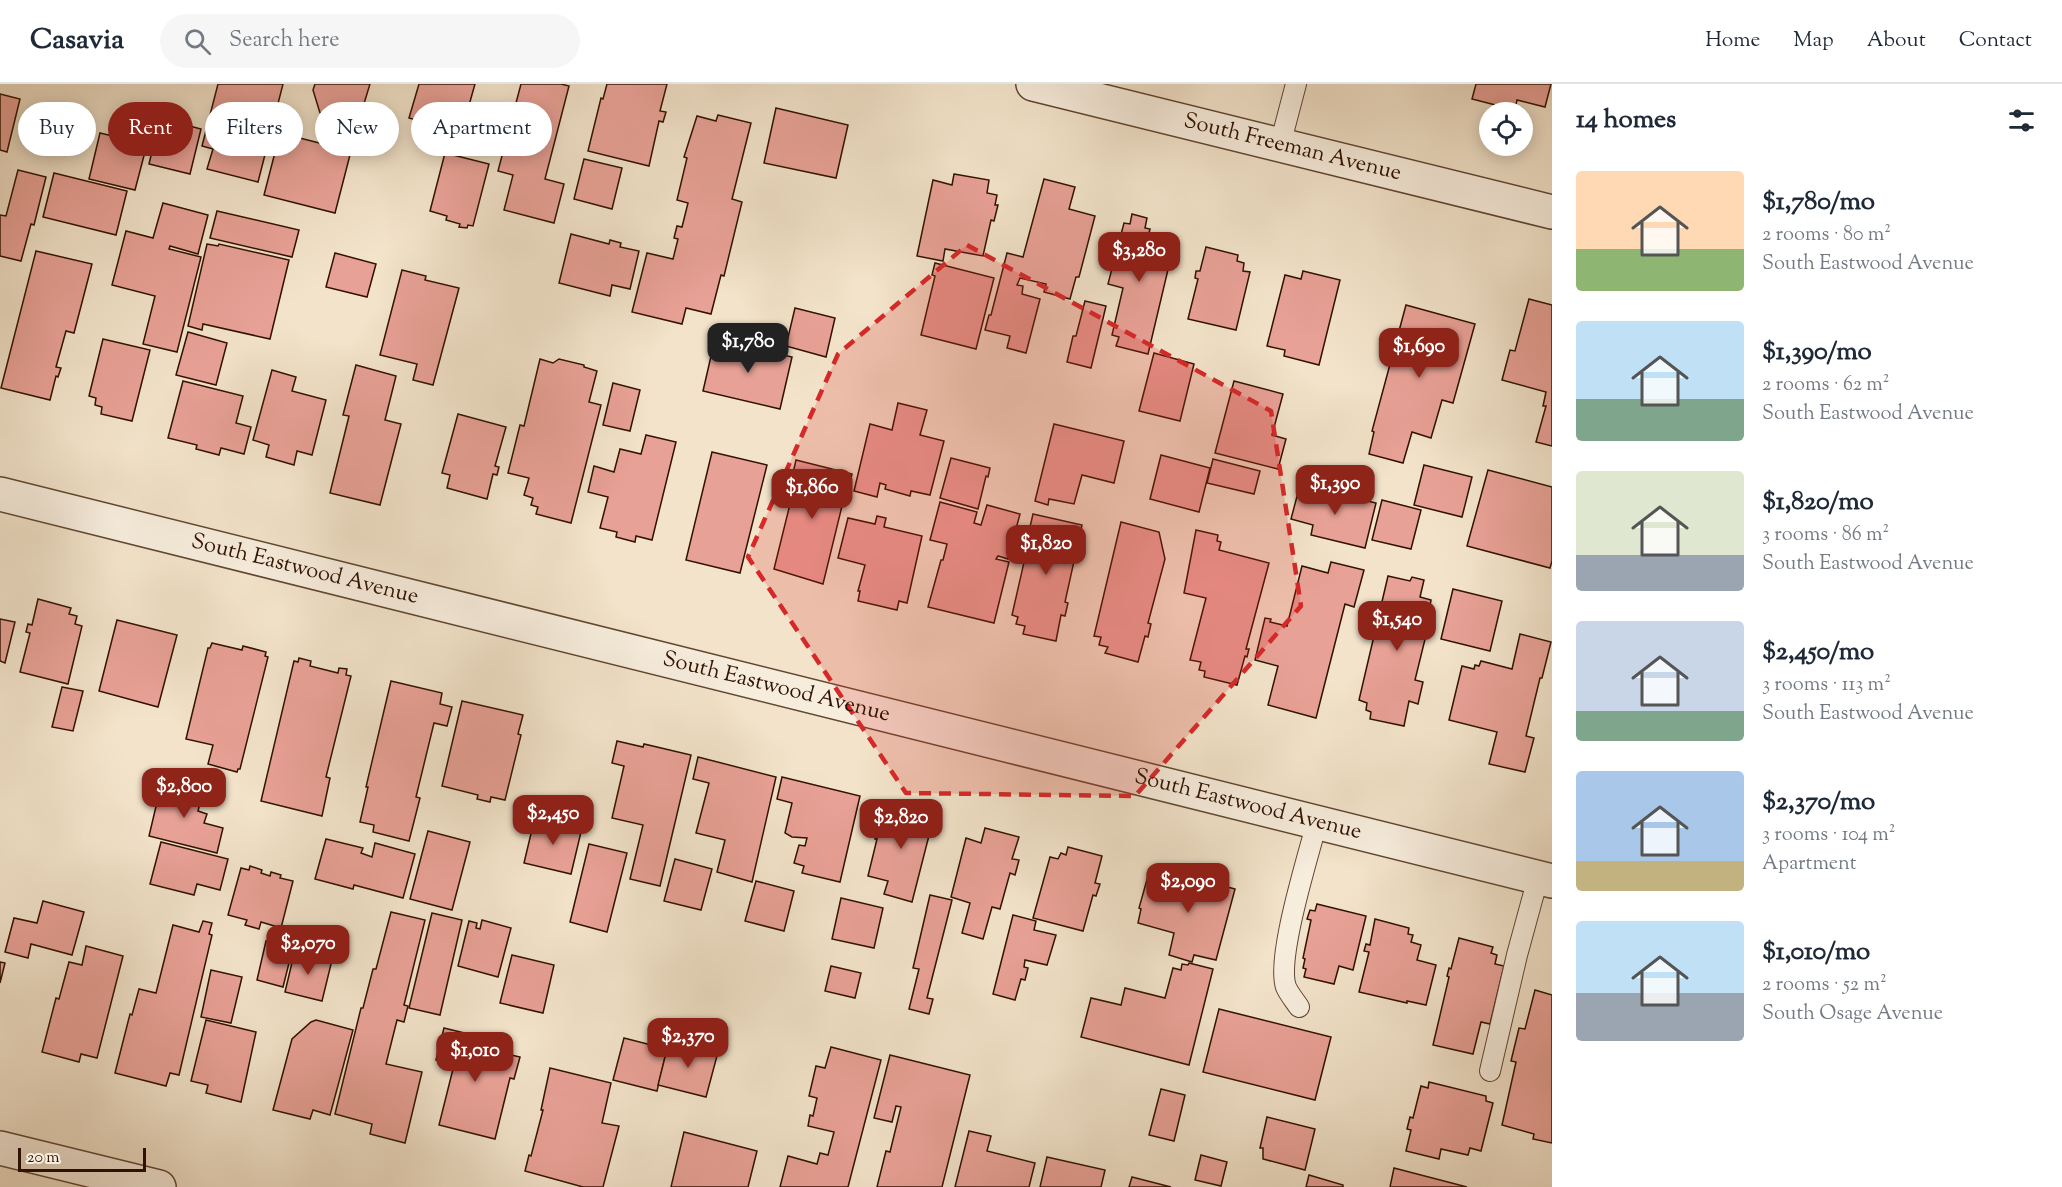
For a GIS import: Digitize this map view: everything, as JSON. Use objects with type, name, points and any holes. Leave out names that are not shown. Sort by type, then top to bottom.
[{"type":"street","name":"South Freeman Avenue","points":[[1033,84],[1552,212]]},
{"type":"street","name":"South Eastwood Avenue","points":[[0,494],[1545,879]]},
{"type":"street","points":[[0,1148],[159,1187]]},
{"type":"lane","points":[[1281,145],[1296,84]]},
{"type":"lane","points":[[1299,1007],[1286,988],[1283,968],[1286,944],[1317,822]]},
{"type":"lane","points":[[1490,1071],[1520,944],[1545,879]]},
{"type":"highlighted area","points":[[967,245],[1271,411],[1301,606],[1135,796],[906,793],[748,557],[838,354]]},
{"type":"building","points":[[218,84],[283,84],[278,102],[213,102]]},
{"type":"building","points":[[315,84],[370,84],[364,102],[317,102],[313,90]]},
{"type":"building","points":[[419,84],[475,84],[470,102],[414,102]]},
{"type":"building","points":[[521,84],[569,86],[552,152],[552,102],[516,102]]},
{"type":"building","points":[[607,84],[667,84],[660,111],[666,112],[663,122],[659,121],[649,166],[588,151],[601,98],[603,99]]},
{"type":"building","points":[[1476,84],[1551,84],[1545,107],[1533,104],[1533,102],[1517,100],[1517,102],[1484,102],[1472,99]]},
{"type":"building","points":[[0,94],[20,99],[7,152],[0,150]]},
{"type":"building","points":[[776,108],[848,125],[836,178],[764,163]]},
{"type":"building","points":[[718,115],[751,123],[732,199],[742,202],[724,276],[721,275],[711,314],[686,308],[682,324],[632,312],[647,253],[673,259],[678,239],[674,238],[677,226],[682,227],[688,203],[677,200],[687,158],[684,157],[697,116],[716,121]]},
{"type":"building","points":[[193,127],[201,129],[190,174],[149,164],[151,156],[193,156]]},
{"type":"building","points":[[100,133],[108,135],[108,156],[144,156],[135,190],[89,179]]},
{"type":"building","points":[[303,139],[315,142],[315,156],[350,156],[335,213],[264,195],[274,156],[303,156]]},
{"type":"building","points":[[211,156],[265,156],[258,182],[207,169]]},
{"type":"building","points":[[444,156],[457,156],[489,164],[473,226],[459,227],[460,224],[446,220],[447,216],[430,211]]},
{"type":"building","points":[[502,156],[551,156],[545,179],[564,184],[554,223],[504,210],[513,175],[498,171]]},
{"type":"building","points":[[584,159],[622,168],[612,209],[574,199]]},
{"type":"building","points":[[18,170],[46,177],[34,225],[31,224],[21,261],[0,256],[0,215],[6,216]]},
{"type":"building","points":[[54,173],[127,191],[116,235],[43,217]]},
{"type":"building","points":[[954,174],[989,180],[987,193],[997,195],[995,205],[998,205],[994,221],[991,220],[983,256],[945,249],[943,261],[917,256],[933,180],[952,185]]},
{"type":"building","points":[[1044,179],[1075,187],[1069,209],[1095,216],[1079,277],[1076,277],[1070,299],[1044,292],[1046,284],[1020,278],[1017,285],[1023,286],[1022,294],[1040,299],[1026,353],[1007,348],[1010,336],[985,330],[1007,253],[1023,257]]},
{"type":"building","points":[[163,203],[208,215],[198,254],[170,246],[169,249],[201,257],[177,352],[143,344],[155,296],[112,285],[126,231],[153,238]]},
{"type":"building","points":[[217,211],[299,230],[292,257],[210,238]]},
{"type":"building","points":[[1132,214],[1147,218],[1145,228],[1150,229],[1149,233],[1175,240],[1148,354],[1116,346],[1119,337],[1112,335],[1123,288],[1108,284],[1124,223],[1130,224]]},
{"type":"building","points":[[571,234],[609,244],[610,240],[621,243],[620,247],[639,251],[630,289],[612,285],[610,296],[559,283]]},
{"type":"building","points":[[207,244],[218,246],[219,244],[289,260],[270,339],[203,324],[202,330],[188,326]]},
{"type":"building","points":[[1206,247],[1238,255],[1237,261],[1244,263],[1243,271],[1250,272],[1236,330],[1188,319],[1198,279],[1195,278],[1196,271],[1200,271]]},
{"type":"building","points":[[36,251],[92,264],[74,333],[66,331],[56,367],[61,368],[58,377],[56,376],[50,400],[1,388]]},
{"type":"building","points":[[335,253],[376,264],[367,297],[326,287]]},
{"type":"building","points":[[935,263],[994,278],[976,349],[921,335],[935,276],[932,275]]},
{"type":"building","points":[[402,270],[426,276],[425,280],[459,288],[433,385],[413,380],[417,364],[380,355]]},
{"type":"building","points":[[1303,271],[1340,280],[1319,365],[1284,356],[1285,350],[1267,346],[1285,275],[1301,279]]},
{"type":"building","points":[[1529,299],[1552,305],[1552,446],[1536,442],[1546,406],[1543,406],[1546,392],[1502,380],[1510,350],[1515,351]]},
{"type":"building","points":[[1085,301],[1106,306],[1091,368],[1067,362]]},
{"type":"building","points":[[1406,305],[1475,324],[1453,403],[1442,400],[1431,438],[1412,432],[1403,463],[1369,454],[1374,432],[1372,431]]},
{"type":"building","points":[[795,308],[835,318],[826,357],[786,346]]},
{"type":"building","points":[[188,332],[227,343],[216,385],[176,375]]},
{"type":"building","points":[[103,339],[150,350],[132,421],[101,414],[102,407],[95,405],[96,398],[89,396]]},
{"type":"building","points":[[715,339],[792,357],[780,409],[703,391]]},
{"type":"building","points":[[1154,353],[1194,364],[1180,421],[1139,411]]},
{"type":"building","points":[[540,359],[553,363],[559,359],[584,365],[584,367],[597,371],[589,402],[601,405],[571,523],[536,514],[538,507],[531,505],[533,498],[524,495],[529,478],[508,473],[520,425],[524,426]]},
{"type":"building","points":[[356,365],[396,376],[385,420],[401,424],[380,505],[330,493],[349,416],[343,415]]},
{"type":"building","points":[[272,370],[296,377],[292,391],[326,400],[312,455],[297,451],[294,465],[266,457],[269,445],[253,440]]},
{"type":"building","points":[[183,381],[243,396],[236,423],[251,427],[244,454],[221,448],[219,455],[196,449],[197,445],[168,438]]},
{"type":"building","points":[[1234,381],[1283,394],[1272,435],[1286,439],[1278,469],[1215,453]]},
{"type":"building","points":[[613,383],[640,390],[630,431],[603,425]]},
{"type":"building","points":[[898,403],[927,410],[920,435],[944,441],[930,495],[911,491],[910,496],[885,489],[886,485],[880,483],[877,497],[854,491],[870,424],[892,430]]},
{"type":"building","points":[[458,414],[506,427],[495,466],[499,467],[497,475],[493,474],[487,499],[447,488],[450,475],[442,473]]},
{"type":"building","points":[[1054,424],[1124,441],[1114,483],[1082,475],[1074,504],[1049,499],[1048,505],[1035,501]]},
{"type":"building","points":[[646,435],[676,442],[652,540],[636,536],[635,542],[616,537],[617,532],[600,528],[608,497],[588,492],[594,466],[614,472],[620,449],[641,454]]},
{"type":"building","points":[[712,452],[767,465],[740,573],[686,560]]},
{"type":"building","points":[[1161,455],[1210,468],[1199,512],[1150,499]]},
{"type":"building","points":[[951,458],[990,468],[978,509],[940,498]]},
{"type":"building","points":[[1213,459],[1260,471],[1254,494],[1207,483]]},
{"type":"building","points":[[796,460],[852,474],[823,584],[774,569],[792,496],[788,495]]},
{"type":"building","points":[[1424,465],[1472,477],[1462,517],[1414,505]]},
{"type":"building","points":[[1488,470],[1552,487],[1552,561],[1550,568],[1467,546]]},
{"type":"building","points":[[1300,485],[1376,503],[1365,548],[1311,535],[1313,525],[1291,519]]},
{"type":"building","points":[[1382,500],[1421,510],[1411,549],[1372,540]]},
{"type":"building","points":[[940,502],[977,512],[974,523],[981,525],[987,505],[1020,514],[1008,559],[998,556],[996,559],[1009,562],[994,623],[928,607],[947,544],[930,540]]},
{"type":"building","points":[[1033,514],[1082,525],[1065,602],[1068,603],[1065,616],[1061,615],[1056,641],[1023,634],[1025,626],[1016,624],[1018,617],[1012,615]]},
{"type":"building","points":[[877,516],[886,518],[884,527],[922,536],[907,603],[899,601],[897,610],[858,601],[860,591],[858,591],[865,565],[838,558],[848,518],[875,524]]},
{"type":"building","points":[[1121,522],[1159,532],[1165,559],[1148,623],[1151,624],[1148,637],[1145,636],[1138,662],[1105,653],[1108,647],[1099,645],[1101,637],[1094,636]]},
{"type":"building","points":[[1196,530],[1218,535],[1217,541],[1221,542],[1219,550],[1269,563],[1246,649],[1249,649],[1247,657],[1245,656],[1237,685],[1204,677],[1205,671],[1199,670],[1201,662],[1190,660],[1206,598],[1184,593]]},
{"type":"building","points":[[1331,562],[1364,570],[1354,607],[1345,604],[1316,718],[1268,705],[1278,666],[1255,660],[1265,618],[1271,619],[1270,622],[1287,626],[1302,566],[1328,573]]},
{"type":"building","points":[[1388,576],[1410,581],[1412,577],[1424,580],[1420,597],[1431,600],[1427,622],[1429,623],[1415,680],[1423,682],[1418,704],[1409,701],[1404,726],[1370,719],[1371,712],[1366,710],[1367,703],[1359,700]]},
{"type":"building","points":[[1453,589],[1502,601],[1490,651],[1441,639]]},
{"type":"building","points":[[38,599],[71,608],[69,614],[77,616],[75,624],[82,626],[68,684],[20,672],[30,633],[26,632],[28,624],[32,625]]},
{"type":"building","points":[[0,619],[15,622],[5,663],[0,661]]},
{"type":"building","points":[[117,620],[177,635],[158,707],[99,691]]},
{"type":"building","points":[[1520,634],[1551,642],[1526,736],[1534,738],[1525,772],[1489,764],[1497,732],[1449,720],[1462,666],[1474,669],[1475,665],[1479,666],[1481,661],[1512,669]]},
{"type":"building","points":[[212,643],[242,650],[243,646],[266,652],[265,656],[268,657],[240,769],[237,772],[208,764],[213,745],[186,739],[208,648]]},
{"type":"building","points":[[299,658],[311,661],[310,666],[338,673],[339,668],[347,669],[346,675],[351,676],[326,777],[330,778],[322,816],[261,801],[294,661],[298,662]]},
{"type":"building","points":[[391,681],[442,693],[440,704],[452,707],[447,726],[434,723],[416,797],[420,798],[409,841],[373,832],[374,825],[360,822]]},
{"type":"building","points":[[62,687],[83,691],[73,731],[52,727]]},
{"type":"building","points":[[462,701],[523,715],[518,734],[521,735],[505,800],[491,797],[490,802],[477,799],[478,795],[442,786]]},
{"type":"building","points":[[617,741],[643,747],[644,744],[691,755],[660,886],[630,879],[643,825],[612,818],[624,766],[612,763]]},
{"type":"building","points":[[698,757],[776,777],[752,882],[717,872],[725,840],[696,833],[709,783],[693,779]]},
{"type":"building","points":[[782,777],[860,796],[840,882],[802,873],[804,866],[794,863],[799,845],[805,846],[807,838],[792,837],[785,833],[792,803],[777,799]]},
{"type":"building","points":[[162,781],[203,791],[198,811],[207,814],[204,823],[223,828],[217,853],[149,836]]},
{"type":"building","points":[[887,803],[934,816],[912,902],[884,894],[888,881],[868,876],[877,839],[875,839],[877,829],[881,830]]},
{"type":"building","points":[[556,816],[568,819],[565,829],[581,832],[571,874],[524,863],[534,821],[554,826]]},
{"type":"building","points":[[985,828],[1019,837],[1012,859],[1019,860],[1015,875],[1010,873],[1000,909],[992,907],[983,939],[962,933],[970,903],[951,897],[966,838],[981,843]]},
{"type":"building","points":[[428,831],[470,842],[452,910],[410,899]]},
{"type":"building","points":[[326,839],[363,848],[361,853],[372,857],[375,843],[415,854],[403,898],[354,885],[353,889],[315,879]]},
{"type":"building","points":[[161,842],[228,859],[220,890],[197,884],[194,895],[150,884]]},
{"type":"building","points":[[589,844],[627,853],[607,932],[570,922]]},
{"type":"building","points":[[1068,847],[1102,856],[1095,883],[1100,884],[1096,896],[1093,895],[1083,931],[1033,918],[1050,857],[1058,859],[1061,853],[1066,855]]},
{"type":"building","points":[[675,859],[712,869],[701,910],[664,901]]},
{"type":"building","points":[[250,866],[262,870],[261,873],[270,876],[271,872],[281,875],[280,878],[293,881],[281,928],[261,922],[259,929],[245,925],[247,920],[228,915],[241,868],[249,870]]},
{"type":"building","points":[[1148,876],[1172,883],[1174,876],[1186,880],[1187,876],[1235,889],[1216,960],[1194,955],[1192,962],[1169,955],[1174,933],[1138,923],[1141,909],[1139,908]]},
{"type":"building","points":[[756,881],[794,891],[784,931],[745,921]]},
{"type":"building","points":[[930,895],[952,900],[927,998],[933,999],[929,1014],[909,1009],[919,969],[913,968]]},
{"type":"building","points":[[841,898],[883,908],[874,948],[832,939]]},
{"type":"building","points":[[43,901],[84,912],[72,955],[31,944],[28,958],[5,952],[14,918],[37,923]]},
{"type":"building","points":[[1317,904],[1366,916],[1353,970],[1339,966],[1334,984],[1304,977],[1306,969],[1303,968],[1305,959],[1303,958],[1311,920],[1307,919],[1310,910],[1315,911]]},
{"type":"building","points":[[391,912],[425,920],[404,1005],[408,1006],[404,1022],[397,1020],[386,1064],[422,1072],[405,1143],[370,1134],[372,1124],[335,1114],[361,1008],[363,1008],[373,969],[376,969]]},
{"type":"building","points":[[432,913],[462,920],[440,1015],[409,1008]]},
{"type":"building","points":[[1013,915],[1036,921],[1034,930],[1056,935],[1047,965],[1025,960],[1024,967],[1028,968],[1025,980],[1021,979],[1015,1000],[993,994]]},
{"type":"building","points":[[1375,919],[1409,928],[1408,934],[1413,935],[1411,942],[1421,945],[1417,960],[1436,965],[1426,1005],[1359,992],[1369,952],[1364,951],[1366,944],[1370,945]]},
{"type":"building","points":[[482,920],[511,928],[498,977],[458,966],[469,921],[477,923],[476,928],[480,929]]},
{"type":"building","points":[[203,921],[212,923],[209,934],[212,935],[179,1075],[170,1073],[166,1086],[115,1073],[139,989],[156,993],[173,925],[199,932]]},
{"type":"building","points":[[1459,938],[1493,947],[1491,953],[1497,955],[1495,964],[1504,966],[1490,1024],[1481,1022],[1473,1054],[1433,1045],[1449,977],[1447,976]]},
{"type":"building","points":[[266,941],[293,947],[283,987],[257,980]]},
{"type":"building","points":[[86,946],[123,956],[97,1058],[81,1054],[79,1062],[42,1052],[56,998],[59,999],[69,962],[82,965]]},
{"type":"building","points":[[295,950],[332,960],[322,1001],[285,992]]},
{"type":"building","points":[[512,955],[554,965],[543,1013],[500,1003]]},
{"type":"building","points":[[0,962],[5,963],[0,983]]},
{"type":"building","points":[[1189,963],[1213,969],[1189,1065],[1081,1037],[1091,998],[1121,1005],[1125,988],[1165,998],[1173,968],[1181,970],[1182,964],[1188,965]]},
{"type":"building","points":[[831,966],[861,973],[855,998],[825,991]]},
{"type":"building","points":[[211,970],[242,977],[231,1023],[201,1017]]},
{"type":"building","points":[[1535,990],[1552,995],[1552,1143],[1533,1139],[1534,1134],[1502,1125],[1516,1062],[1511,1061],[1519,1028],[1525,1029]]},
{"type":"building","points":[[1219,1009],[1331,1037],[1315,1100],[1203,1072]]},
{"type":"building","points":[[206,1020],[256,1032],[241,1102],[206,1093],[208,1085],[191,1081]]},
{"type":"building","points":[[316,1020],[353,1030],[330,1115],[313,1110],[310,1119],[273,1110],[292,1039]]},
{"type":"building","points":[[444,1028],[493,1040],[490,1050],[520,1057],[514,1079],[510,1078],[495,1139],[439,1125],[454,1065],[436,1060]]},
{"type":"building","points":[[624,1038],[667,1049],[657,1091],[613,1080]]},
{"type":"building","points":[[669,1041],[718,1052],[706,1097],[658,1085]]},
{"type":"building","points":[[831,1047],[881,1060],[848,1187],[780,1187],[788,1156],[817,1164],[820,1153],[828,1155],[834,1132],[808,1126],[817,1098],[809,1096],[816,1066],[825,1068]]},
{"type":"building","points":[[890,1055],[970,1075],[942,1187],[877,1187],[886,1151],[890,1152],[901,1107],[896,1106],[892,1122],[874,1118]]},
{"type":"building","points":[[550,1068],[611,1083],[602,1123],[619,1126],[603,1187],[583,1187],[525,1171],[543,1110],[541,1110]]},
{"type":"building","points":[[1429,1082],[1486,1096],[1486,1101],[1493,1103],[1481,1151],[1470,1148],[1468,1155],[1441,1149],[1439,1159],[1406,1151],[1411,1130],[1407,1129],[1410,1117],[1413,1118],[1421,1086],[1428,1088]]},
{"type":"building","points":[[1161,1089],[1185,1095],[1174,1141],[1149,1135]]},
{"type":"building","points":[[1267,1117],[1315,1129],[1305,1170],[1263,1159],[1263,1148],[1260,1148]]},
{"type":"building","points":[[969,1131],[991,1136],[987,1151],[1035,1163],[1029,1187],[955,1187]]},
{"type":"building","points":[[684,1132],[757,1151],[748,1187],[671,1187]]},
{"type":"building","points":[[1201,1155],[1227,1162],[1221,1186],[1195,1180]]},
{"type":"building","points":[[1047,1157],[1105,1170],[1101,1187],[1040,1187]]},
{"type":"building","points":[[1394,1168],[1467,1187],[1390,1187]]},
{"type":"building","points":[[1309,1175],[1343,1185],[1343,1187],[1306,1187]]},
{"type":"building","points":[[1132,1177],[1171,1187],[1129,1187]]}]
